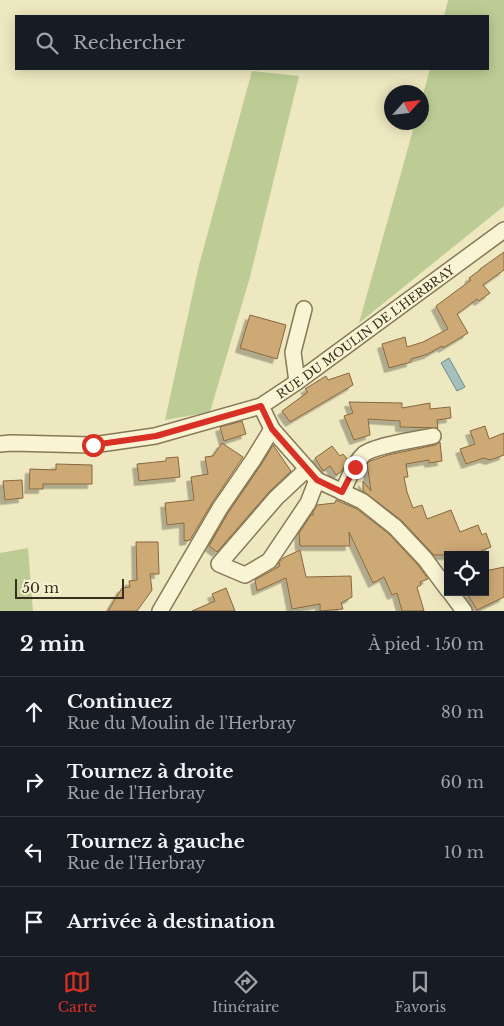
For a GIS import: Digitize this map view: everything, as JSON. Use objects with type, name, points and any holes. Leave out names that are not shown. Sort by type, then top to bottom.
[{"type":"street","name":"RUE DU MOULIN DE L'HERBRAY","points":[[6,443],[93,445],[127,441],[156,436],[261,406],[297,382],[504,230]]},
{"type":"street","points":[[297,382],[293,352],[304,309]]},
{"type":"street","points":[[261,406],[272,429],[312,475],[362,501],[395,528],[425,559],[455,601]]},
{"type":"street","points":[[160,611],[220,508],[272,429]]},
{"type":"street","points":[[342,492],[355,467],[368,451],[433,436]]},
{"type":"street","points":[[195,550],[219,564],[245,575],[269,561],[308,502],[312,475]]},
{"type":"street","points":[[219,564],[276,498],[312,475]]},
{"type":"green space","points":[[448,0],[504,0],[504,206],[359,323],[413,130],[429,130],[429,85],[426,85],[430,70],[489,70],[489,15],[444,15]]},
{"type":"green space","points":[[252,71],[299,76],[250,277],[210,412],[165,420],[199,265]]},
{"type":"green space","points":[[28,548],[33,611],[0,611],[0,553]]},
{"type":"water","points":[[449,358],[465,387],[457,391],[441,363]]},
{"type":"building","points":[[504,252],[504,270],[483,285],[490,293],[479,301],[477,299],[457,314],[468,333],[443,348],[442,346],[428,354],[411,359],[411,362],[389,368],[382,344],[405,337],[407,347],[423,342],[448,329],[436,306],[471,280],[469,278],[480,269]]},
{"type":"building","points":[[250,315],[286,325],[277,359],[240,348]]},
{"type":"building","points":[[349,373],[353,385],[290,422],[282,411],[308,392],[305,389],[326,376],[328,380]]},
{"type":"building","points":[[349,402],[402,403],[402,408],[430,403],[430,409],[450,407],[451,418],[437,420],[438,428],[400,427],[400,421],[368,419],[370,435],[354,440],[344,416],[353,413]]},
{"type":"building","points":[[242,421],[246,434],[224,441],[220,427]]},
{"type":"building","points":[[485,426],[489,439],[504,433],[504,455],[490,460],[484,458],[466,464],[460,449],[475,444],[470,431]]},
{"type":"building","points":[[440,442],[442,461],[429,463],[429,460],[406,464],[408,477],[404,477],[413,508],[422,505],[427,519],[451,510],[460,532],[478,525],[482,535],[486,533],[491,547],[482,551],[444,551],[444,555],[434,555],[401,520],[363,491],[363,481],[371,491],[367,464],[370,461],[388,455],[435,445]]},
{"type":"building","points":[[222,443],[243,457],[190,540],[184,541],[184,523],[167,525],[165,503],[194,500],[191,477],[208,474],[205,457],[213,456]]},
{"type":"building","points":[[273,445],[291,471],[269,492],[217,552],[209,546],[228,513]]},
{"type":"building","points":[[332,446],[340,456],[343,454],[348,460],[341,472],[336,475],[330,466],[323,471],[315,458]]},
{"type":"building","points":[[178,457],[180,477],[139,481],[137,464],[166,461],[166,458]]},
{"type":"building","points":[[56,464],[92,465],[92,484],[43,484],[43,489],[29,489],[30,469],[56,470]]},
{"type":"building","points":[[22,480],[23,498],[5,500],[3,481]]},
{"type":"building","points":[[336,500],[357,509],[389,534],[418,565],[428,579],[420,582],[421,585],[417,587],[424,611],[402,611],[397,593],[392,595],[384,577],[373,583],[349,532],[350,546],[300,546],[299,533],[311,515],[313,515],[317,505],[335,503]]},
{"type":"building","points":[[136,542],[158,542],[159,574],[150,574],[152,590],[137,611],[108,611],[122,588],[130,587],[129,581],[137,580]]},
{"type":"building","points":[[300,550],[306,577],[351,576],[352,597],[341,603],[343,609],[320,611],[320,604],[292,609],[286,578],[257,591],[255,580],[280,566],[279,563],[283,558]]},
{"type":"building","points":[[504,567],[504,597],[477,610],[468,596],[489,596],[489,570]]},
{"type":"building","points":[[226,588],[235,611],[192,611],[215,601],[212,594]]},
{"type":"route","points":[[93,445],[156,436],[261,406],[272,429],[317,480],[342,492],[355,467]]}]
